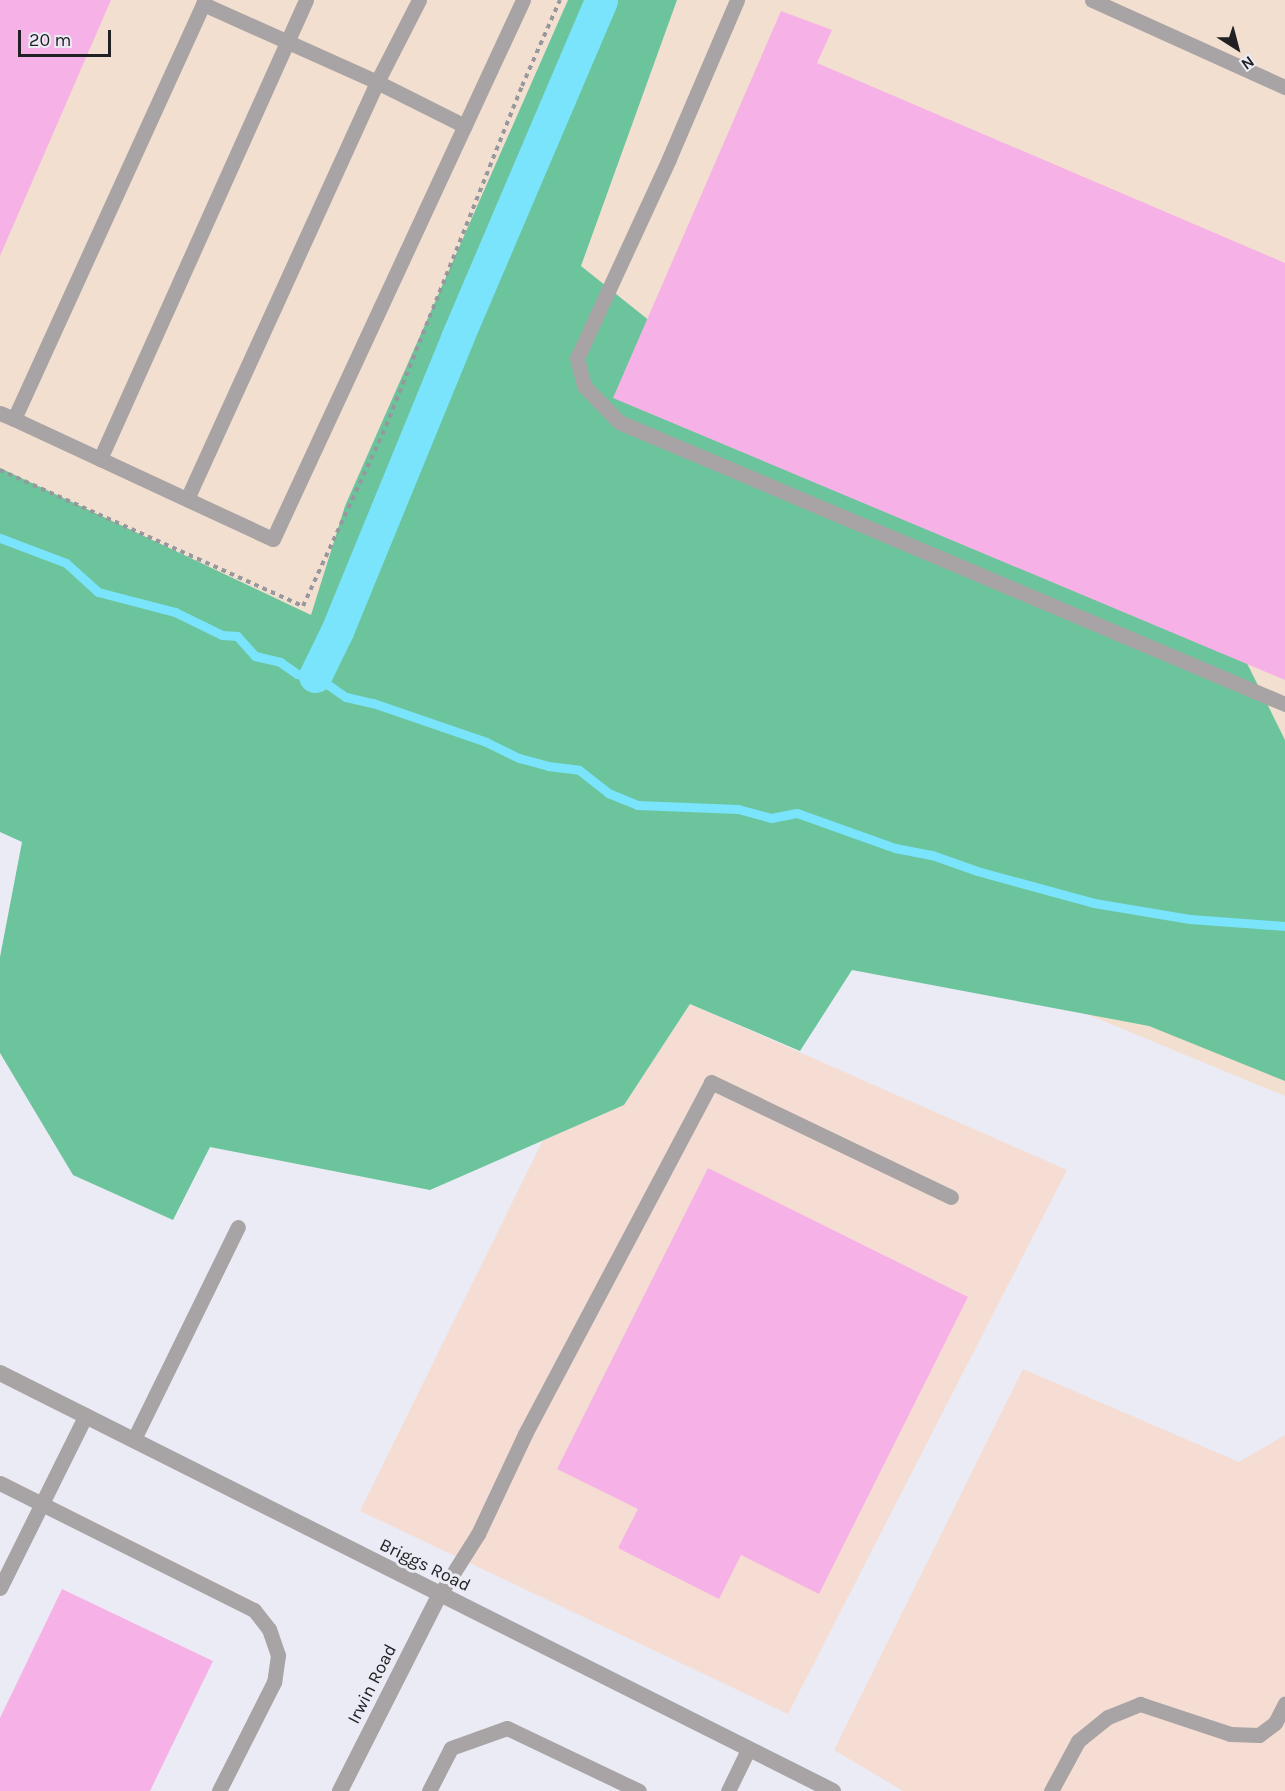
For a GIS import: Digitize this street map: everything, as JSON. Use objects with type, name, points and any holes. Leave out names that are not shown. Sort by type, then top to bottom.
[{"type":"street","name":"Briggs Road","points":[[0,1373],[833,1791]]},
{"type":"street","name":"Irwin Road","points":[[340,1791],[440,1594]]},
{"type":"lane","points":[[100,459],[306,0]]},
{"type":"lane","points":[[187,499],[377,82],[419,0]]},
{"type":"lane","points":[[465,126],[377,82],[286,43],[204,2],[7,416],[273,539],[465,126],[523,0]]},
{"type":"lane","points":[[737,0],[669,159],[577,358],[584,386],[619,422],[1285,704]]},
{"type":"lane","points":[[1092,0],[1285,87]]},
{"type":"lane","points":[[440,1594],[478,1534],[525,1434],[711,1082],[951,1197]]},
{"type":"lane","points":[[134,1439],[238,1227]]},
{"type":"lane","points":[[0,1588],[4,1570],[42,1503],[86,1415]]},
{"type":"lane","points":[[0,1484],[254,1610],[269,1629],[278,1655],[274,1682],[219,1791]]},
{"type":"lane","points":[[1051,1791],[1078,1741],[1108,1716],[1140,1704],[1230,1734],[1258,1735],[1275,1723],[1285,1703]]},
{"type":"lane","points":[[429,1791],[451,1748],[507,1728],[639,1791]]},
{"type":"lane","points":[[728,1791],[748,1750]]},
{"type":"shaded area","points":[[0,0],[1285,0],[1285,1096],[692,851],[0,540]]},
{"type":"shaded area","points":[[690,1004],[1067,1170],[788,1714],[360,1511],[543,1140],[624,1105]]},
{"type":"shaded area","points":[[1023,1369],[1239,1462],[1285,1435],[1285,1791],[903,1791],[834,1750]]},
{"type":"green space","points":[[568,0],[677,0],[581,266],[825,461],[1230,629],[1285,740],[1285,1081],[1149,1026],[852,970],[800,1051],[690,1004],[624,1105],[430,1190],[210,1147],[173,1220],[73,1175],[0,1053],[0,957],[22,842],[0,832],[0,468],[311,615],[345,506]]},
{"type":"building","points":[[0,0],[111,0],[0,256]]},
{"type":"building","points":[[781,11],[832,30],[817,63],[1285,263],[1285,680],[613,398]]},
{"type":"building","points":[[708,1168],[968,1297],[819,1594],[741,1555],[719,1599],[618,1548],[638,1509],[557,1469]]},
{"type":"building","points":[[62,1589],[213,1661],[150,1791],[0,1791],[0,1718]]},
{"type":"waterway","points":[[315,676],[337,631],[457,338],[601,0]]},
{"type":"waterway","points":[[0,538],[66,563],[98,592],[175,612],[222,635],[237,636],[255,656],[280,662],[297,674],[317,677],[346,697],[373,703],[486,742],[519,758],[548,766],[579,770],[608,793],[637,805],[738,809],[771,818],[797,813],[895,848],[932,855],[977,871],[1094,903],[1190,919],[1285,926]]}]
